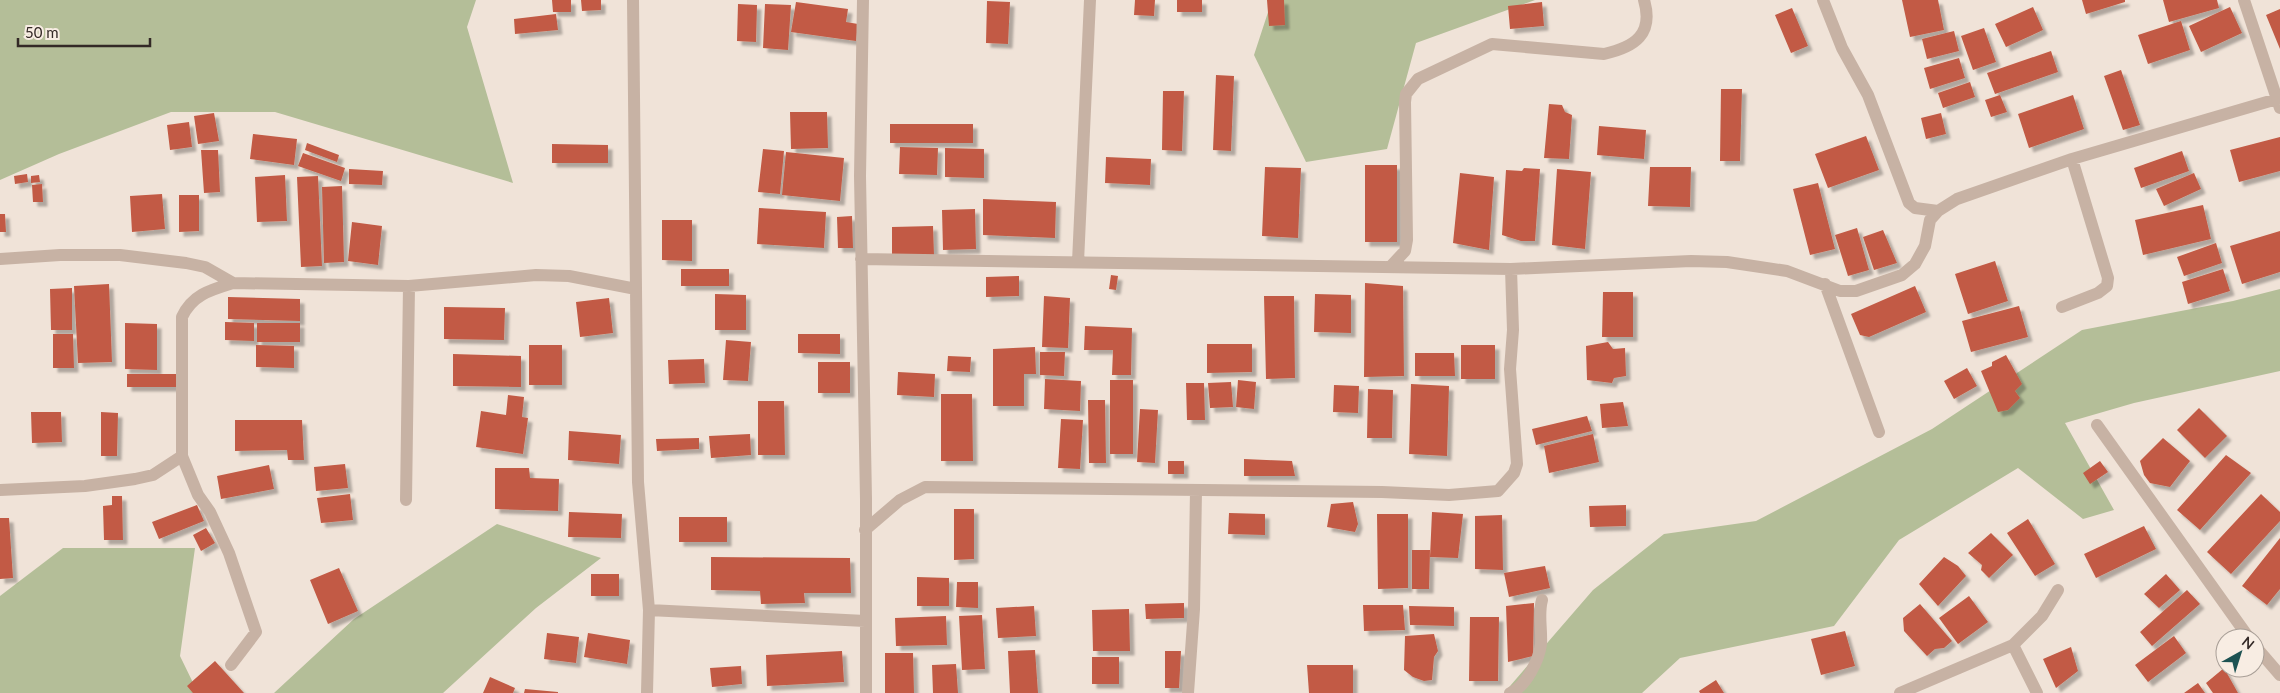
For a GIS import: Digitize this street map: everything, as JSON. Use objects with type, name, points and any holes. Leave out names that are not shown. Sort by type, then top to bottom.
[{"type":"street","points":[[634,0],[638,482],[649,610],[647,693]]},
{"type":"street","points":[[863,0],[860,176],[866,693]]},
{"type":"street","points":[[1078,262],[1090,0]]},
{"type":"street","points":[[1391,266],[1405,250],[1407,240],[1405,102],[1406,94],[1418,79],[1492,44],[1604,54],[1618,51],[1629,47],[1643,34],[1648,22],[1644,0]]},
{"type":"street","points":[[1823,0],[1842,48],[1868,96],[1910,203],[1916,208],[1938,211]]},
{"type":"street","points":[[861,259],[1512,269],[1683,261],[1727,262],[1787,271],[1840,291],[1856,291],[1902,275],[1915,264],[1926,246],[1930,220],[1938,211],[1957,199],[2072,159],[2279,101],[2244,0]]},
{"type":"street","points":[[2062,307],[2098,293],[2107,286],[2108,278],[2072,159]]},
{"type":"street","points":[[0,259],[60,255],[120,256],[186,262],[205,267],[233,282]]},
{"type":"street","points":[[865,530],[900,500],[925,487],[1382,492],[1449,495],[1498,491],[1514,473],[1517,464],[1510,369],[1513,341],[1512,269]]},
{"type":"street","points":[[231,665],[256,632],[229,553],[210,512],[198,494],[182,456],[182,317],[187,306],[196,297],[209,290],[233,282],[409,286],[536,275],[568,276],[636,289]]},
{"type":"street","points":[[1825,284],[1879,432]]},
{"type":"street","points":[[406,500],[409,286]]},
{"type":"street","points":[[2097,425],[2242,628]]},
{"type":"street","points":[[0,490],[85,486],[135,479],[153,475],[182,456]]},
{"type":"street","points":[[1188,693],[1194,609],[1196,490]]},
{"type":"street","points":[[1900,693],[2013,645],[2042,616],[2058,590]]},
{"type":"street","points":[[1510,693],[1527,678],[1537,658],[1541,644],[1539,609],[1542,600]]},
{"type":"street","points":[[649,610],[865,621]]},
{"type":"street","points":[[2013,645],[2037,693]]},
{"type":"street","points":[[2265,658],[2280,675]]},
{"type":"green space","points":[[0,0],[476,0],[467,27],[513,183],[275,112],[171,112],[59,154],[0,180]]},
{"type":"green space","points":[[1272,0],[1535,0],[1416,43],[1387,149],[1306,162],[1254,55]]},
{"type":"green space","points":[[2280,289],[2280,371],[2134,403],[2065,423],[2114,510],[2083,519],[2018,468],[1899,540],[1834,626],[1680,658],[1642,693],[1504,693],[1593,590],[1664,534],[1756,521],[1932,429],[2082,330],[2233,301]]},
{"type":"green space","points":[[497,524],[601,558],[536,608],[443,693],[274,693],[354,619]]},
{"type":"green space","points":[[63,548],[195,548],[180,656],[198,693],[0,693],[0,596]]},
{"type":"building","points":[[552,0],[571,0],[571,12],[553,12]]},
{"type":"building","points":[[581,0],[601,0],[601,10],[582,11]]},
{"type":"building","points":[[1135,0],[1155,0],[1154,16],[1134,15]]},
{"type":"building","points":[[1177,0],[1202,0],[1202,12],[1177,12]]},
{"type":"building","points":[[1267,0],[1284,0],[1285,25],[1269,26]]},
{"type":"building","points":[[1902,0],[1938,0],[1944,30],[1910,37]]},
{"type":"building","points":[[2082,0],[2125,0],[2125,2],[2086,14]]},
{"type":"building","points":[[2163,0],[2217,0],[2219,8],[2169,22]]},
{"type":"building","points":[[987,1],[1010,2],[1008,44],[986,43]]},
{"type":"building","points":[[796,2],[848,9],[846,22],[858,24],[856,41],[791,32]]},
{"type":"building","points":[[1542,2],[1544,26],[1510,29],[1508,6]]},
{"type":"building","points":[[738,4],[757,5],[756,42],[737,41]]},
{"type":"building","points":[[765,4],[791,5],[788,50],[763,48]]},
{"type":"building","points":[[2033,7],[2043,30],[2006,47],[1995,24]]},
{"type":"building","points":[[2230,7],[2242,33],[2201,52],[2189,26]]},
{"type":"building","points":[[1792,8],[1808,46],[1791,53],[1775,15]]},
{"type":"building","points":[[2280,9],[2280,49],[2266,15]]},
{"type":"building","points":[[556,14],[558,30],[515,34],[514,19]]},
{"type":"building","points":[[2181,21],[2190,50],[2148,64],[2138,35]]},
{"type":"building","points":[[1984,28],[1996,62],[1973,70],[1961,36]]},
{"type":"building","points":[[1954,31],[1959,51],[1927,59],[1922,39]]},
{"type":"building","points":[[2051,51],[2058,72],[1995,94],[1987,73]]},
{"type":"building","points":[[1959,58],[1965,78],[1930,89],[1924,68]]},
{"type":"building","points":[[2121,70],[2140,125],[2123,130],[2104,76]]},
{"type":"building","points":[[1216,75],[1234,76],[1231,151],[1213,150]]},
{"type":"building","points":[[1970,82],[1975,97],[1943,108],[1938,93]]},
{"type":"building","points":[[1721,89],[1742,89],[1740,161],[1720,161]]},
{"type":"building","points":[[1163,91],[1184,91],[1182,151],[1162,150]]},
{"type":"building","points":[[2000,95],[2007,112],[1991,117],[1985,100]]},
{"type":"building","points":[[2073,95],[2084,129],[2029,148],[2018,114]]},
{"type":"building","points":[[1549,104],[1562,105],[1565,112],[1572,115],[1569,159],[1544,158]]},
{"type":"building","points":[[790,112],[827,112],[828,148],[791,149]]},
{"type":"building","points":[[214,113],[219,141],[198,144],[194,116]]},
{"type":"building","points":[[1941,113],[1946,134],[1926,139],[1921,118]]},
{"type":"building","points":[[189,122],[192,147],[170,150],[167,125]]},
{"type":"building","points":[[890,124],[973,124],[973,143],[890,143]]},
{"type":"building","points":[[1599,126],[1646,130],[1644,159],[1597,155]]},
{"type":"building","points":[[253,134],[297,139],[294,165],[250,159]]},
{"type":"building","points":[[1866,136],[1879,170],[1828,188],[1815,154]]},
{"type":"building","points":[[2280,137],[2280,171],[2239,182],[2230,150]]},
{"type":"building","points":[[307,143],[339,155],[337,162],[305,150]]},
{"type":"building","points":[[552,144],[608,145],[608,163],[552,163]]},
{"type":"building","points":[[900,147],[938,148],[937,175],[899,174]]},
{"type":"building","points":[[945,148],[984,149],[984,178],[945,177]]},
{"type":"building","points":[[763,149],[784,151],[780,194],[758,192]]},
{"type":"building","points":[[201,150],[218,150],[220,192],[204,193]]},
{"type":"building","points":[[2182,151],[2189,171],[2141,188],[2134,168]]},
{"type":"building","points":[[786,152],[844,158],[840,201],[782,195]]},
{"type":"building","points":[[303,153],[345,168],[341,181],[298,166]]},
{"type":"building","points":[[1106,157],[1151,159],[1150,185],[1105,183]]},
{"type":"building","points":[[1365,165],[1397,165],[1397,242],[1365,242]]},
{"type":"building","points":[[1265,167],[1301,168],[1298,238],[1262,236]]},
{"type":"building","points":[[1650,167],[1691,167],[1690,207],[1648,206]]},
{"type":"building","points":[[1524,168],[1540,169],[1535,241],[1521,241],[1502,235],[1506,170],[1522,171]]},
{"type":"building","points":[[349,169],[383,171],[382,185],[349,184]]},
{"type":"building","points":[[1557,169],[1591,172],[1585,249],[1552,245]]},
{"type":"building","points":[[1460,173],[1494,177],[1489,250],[1453,243]]},
{"type":"building","points":[[2194,173],[2201,189],[2164,206],[2156,189]]},
{"type":"building","points":[[27,174],[28,182],[15,184],[14,176]]},
{"type":"building","points":[[39,175],[40,182],[31,183],[31,176]]},
{"type":"building","points":[[285,175],[287,221],[257,222],[255,177]]},
{"type":"building","points":[[318,176],[322,266],[301,267],[297,177]]},
{"type":"building","points":[[1818,183],[1835,249],[1810,255],[1793,189]]},
{"type":"building","points":[[42,184],[43,202],[33,202],[32,185]]},
{"type":"building","points":[[342,186],[344,262],[324,263],[322,187]]},
{"type":"building","points":[[162,194],[165,229],[132,232],[130,196]]},
{"type":"building","points":[[179,195],[199,195],[199,231],[179,232]]},
{"type":"building","points":[[983,199],[1056,202],[1055,238],[983,235]]},
{"type":"building","points":[[2203,205],[2211,239],[2143,255],[2135,220]]},
{"type":"building","points":[[759,208],[826,212],[824,248],[757,244]]},
{"type":"building","points":[[975,209],[976,249],[943,250],[942,210]]},
{"type":"building","points":[[0,214],[5,214],[6,232],[0,232]]},
{"type":"building","points":[[852,216],[853,248],[838,248],[837,217]]},
{"type":"building","points":[[662,220],[692,220],[692,261],[662,260]]},
{"type":"building","points":[[352,222],[382,226],[378,265],[348,261]]},
{"type":"building","points":[[933,226],[934,255],[892,255],[892,227]]},
{"type":"building","points":[[1857,228],[1869,270],[1848,276],[1835,235]]},
{"type":"building","points":[[1883,230],[1897,263],[1874,270],[1863,237]]},
{"type":"building","points":[[2280,231],[2280,272],[2242,284],[2230,246]]},
{"type":"building","points":[[2216,243],[2222,263],[2184,276],[2177,257]]},
{"type":"building","points":[[1995,261],[2008,301],[1968,314],[1955,274]]},
{"type":"building","points":[[681,269],[729,269],[729,286],[681,286]]},
{"type":"building","points":[[2223,269],[2230,291],[2188,304],[2182,282]]},
{"type":"building","points":[[1111,275],[1118,276],[1116,290],[1109,289]]},
{"type":"building","points":[[1019,276],[1019,296],[986,297],[986,277]]},
{"type":"building","points":[[1365,283],[1403,286],[1404,376],[1364,377]]},
{"type":"building","points":[[109,284],[112,362],[78,363],[74,286]]},
{"type":"building","points":[[1915,286],[1926,312],[1869,337],[1860,335],[1851,314]]},
{"type":"building","points":[[72,288],[72,330],[51,330],[50,289]]},
{"type":"building","points":[[1603,292],[1633,292],[1633,337],[1602,337]]},
{"type":"building","points":[[715,294],[746,295],[746,330],[715,330]]},
{"type":"building","points":[[1315,294],[1351,295],[1351,333],[1314,332]]},
{"type":"building","points":[[1044,296],[1070,298],[1068,348],[1042,347]]},
{"type":"building","points":[[1264,296],[1294,296],[1295,378],[1266,379]]},
{"type":"building","points":[[228,297],[300,299],[300,321],[228,319]]},
{"type":"building","points":[[609,298],[613,333],[580,337],[576,302]]},
{"type":"building","points":[[2019,306],[2028,337],[1971,352],[1962,321]]},
{"type":"building","points":[[444,307],[505,308],[504,340],[444,339]]},
{"type":"building","points":[[225,322],[254,323],[254,341],[225,340]]},
{"type":"building","points":[[125,323],[157,324],[157,370],[125,369]]},
{"type":"building","points":[[257,323],[300,323],[300,342],[257,342]]},
{"type":"building","points":[[1085,326],[1132,328],[1131,375],[1112,375],[1113,350],[1084,350]]},
{"type":"building","points":[[53,334],[73,334],[74,368],[53,368]]},
{"type":"building","points":[[798,334],[840,334],[840,354],[798,353]]},
{"type":"building","points":[[726,340],[751,342],[748,381],[723,380]]},
{"type":"building","points":[[1608,342],[1613,349],[1625,348],[1626,376],[1614,378],[1612,383],[1587,380],[1586,346]]},
{"type":"building","points":[[1207,344],[1252,344],[1252,372],[1207,373]]},
{"type":"building","points":[[256,345],[294,346],[294,368],[256,367]]},
{"type":"building","points":[[529,345],[562,345],[562,385],[529,385]]},
{"type":"building","points":[[1461,345],[1495,345],[1495,379],[1461,379]]},
{"type":"building","points":[[1035,347],[1036,374],[1024,374],[1024,406],[993,406],[993,349]]},
{"type":"building","points":[[1040,352],[1065,352],[1064,376],[1040,375]]},
{"type":"building","points":[[1415,353],[1454,353],[1455,376],[1415,376]]},
{"type":"building","points":[[453,354],[521,356],[521,387],[453,386]]},
{"type":"building","points":[[2006,355],[2022,384],[2015,391],[2020,398],[2008,410],[1998,412],[1981,371],[1992,366],[1992,362]]},
{"type":"building","points":[[948,356],[971,357],[970,372],[947,371]]},
{"type":"building","points":[[704,359],[705,383],[669,384],[668,360]]},
{"type":"building","points":[[818,362],[850,362],[850,393],[818,393]]},
{"type":"building","points":[[1967,368],[1977,386],[1954,399],[1944,381]]},
{"type":"building","points":[[898,372],[935,374],[934,397],[897,395]]},
{"type":"building","points":[[127,374],[176,374],[176,387],[127,387]]},
{"type":"building","points":[[1045,379],[1081,381],[1080,411],[1044,409]]},
{"type":"building","points":[[1110,380],[1133,380],[1133,454],[1110,454]]},
{"type":"building","points":[[1238,380],[1256,382],[1254,409],[1236,407]]},
{"type":"building","points":[[1231,382],[1233,407],[1210,408],[1208,383]]},
{"type":"building","points":[[1186,383],[1204,383],[1205,420],[1187,420]]},
{"type":"building","points":[[1411,384],[1449,386],[1447,456],[1409,454]]},
{"type":"building","points":[[1334,385],[1359,386],[1358,413],[1333,412]]},
{"type":"building","points":[[1368,389],[1393,390],[1392,438],[1367,438]]},
{"type":"building","points":[[941,394],[972,394],[973,461],[941,461]]},
{"type":"building","points":[[508,395],[524,397],[522,417],[528,418],[523,454],[476,447],[481,411],[506,415]]},
{"type":"building","points":[[1088,400],[1105,400],[1106,463],[1089,463]]},
{"type":"building","points":[[758,401],[784,401],[785,455],[758,455]]},
{"type":"building","points":[[1623,402],[1628,426],[1602,428],[1600,404]]},
{"type":"building","points":[[2199,408],[2227,436],[2205,458],[2177,430]]},
{"type":"building","points":[[1140,409],[1158,410],[1155,463],[1137,462]]},
{"type":"building","points":[[31,412],[61,412],[62,442],[32,443]]},
{"type":"building","points":[[101,412],[118,413],[117,456],[101,456]]},
{"type":"building","points":[[1587,416],[1592,431],[1536,445],[1532,429]]},
{"type":"building","points":[[1061,419],[1083,420],[1080,469],[1058,468]]},
{"type":"building","points":[[235,420],[302,420],[304,460],[288,460],[287,450],[235,451]]},
{"type":"building","points":[[569,431],[621,435],[619,464],[568,460]]},
{"type":"building","points":[[750,434],[751,455],[711,458],[709,436]]},
{"type":"building","points":[[1593,434],[1599,462],[1549,473],[1544,446]]},
{"type":"building","points":[[699,438],[699,449],[657,451],[656,439]]},
{"type":"building","points":[[2163,438],[2190,461],[2170,487],[2150,483],[2144,475],[2140,461]]},
{"type":"building","points":[[2226,455],[2251,473],[2200,530],[2177,510]]},
{"type":"building","points":[[1244,459],[1292,461],[1295,476],[1244,476]]},
{"type":"building","points":[[1168,461],[1184,461],[1184,474],[1168,474]]},
{"type":"building","points":[[2100,461],[2108,472],[2090,484],[2083,473]]},
{"type":"building","points":[[345,464],[348,488],[316,491],[314,467]]},
{"type":"building","points":[[269,465],[274,489],[221,499],[217,476]]},
{"type":"building","points":[[495,468],[529,468],[530,478],[559,479],[558,511],[495,509]]},
{"type":"building","points":[[350,494],[353,520],[321,523],[317,498]]},
{"type":"building","points":[[2261,494],[2280,512],[2280,521],[2231,574],[2207,552]]},
{"type":"building","points":[[112,496],[122,496],[123,540],[104,540],[103,506],[112,505]]},
{"type":"building","points":[[1353,502],[1358,524],[1355,532],[1327,527],[1331,504]]},
{"type":"building","points":[[197,505],[204,521],[159,539],[152,522]]},
{"type":"building","points":[[1626,505],[1626,526],[1590,527],[1589,506]]},
{"type":"building","points":[[954,509],[974,509],[974,559],[954,560]]},
{"type":"building","points":[[569,512],[622,514],[621,538],[568,537]]},
{"type":"building","points":[[1432,512],[1463,514],[1458,558],[1430,557]]},
{"type":"building","points":[[1229,513],[1265,514],[1265,535],[1228,534]]},
{"type":"building","points":[[1377,514],[1408,514],[1408,588],[1378,589]]},
{"type":"building","points":[[1502,515],[1503,570],[1475,569],[1475,516]]},
{"type":"building","points":[[679,517],[727,517],[727,542],[679,542]]},
{"type":"building","points":[[0,518],[9,518],[13,578],[0,579]]},
{"type":"building","points":[[2028,519],[2055,564],[2035,576],[2007,533]]},
{"type":"building","points":[[2144,526],[2156,549],[2096,578],[2084,554]]},
{"type":"building","points":[[206,528],[215,543],[201,551],[193,535]]},
{"type":"building","points":[[1991,533],[2013,555],[1989,578],[1981,570],[1982,565],[1968,553]]},
{"type":"building","points":[[2280,538],[2280,589],[2267,605],[2242,586]]},
{"type":"building","points":[[1412,550],[1430,550],[1429,589],[1412,589]]},
{"type":"building","points":[[711,557],[850,558],[851,593],[804,593],[805,603],[761,604],[760,591],[711,590]]},
{"type":"building","points":[[1944,557],[1958,566],[1966,576],[1938,606],[1919,584]]},
{"type":"building","points":[[1545,566],[1550,588],[1509,597],[1504,573]]},
{"type":"building","points":[[339,568],[358,611],[328,624],[310,580]]},
{"type":"building","points":[[591,574],[619,574],[619,596],[591,596]]},
{"type":"building","points":[[2166,574],[2180,590],[2159,608],[2144,594]]},
{"type":"building","points":[[917,577],[949,578],[949,606],[917,606]]},
{"type":"building","points":[[957,582],[978,582],[978,608],[956,607]]},
{"type":"building","points":[[2187,590],[2200,604],[2152,646],[2140,632]]},
{"type":"building","points":[[1969,596],[1988,622],[1958,644],[1939,618]]},
{"type":"building","points":[[1184,603],[1184,618],[1146,619],[1145,604]]},
{"type":"building","points":[[1534,603],[1533,656],[1508,662],[1506,606]]},
{"type":"building","points":[[1920,604],[1952,641],[1944,648],[1935,649],[1927,656],[1904,631],[1903,618]]},
{"type":"building","points":[[1363,605],[1403,605],[1405,630],[1364,631]]},
{"type":"building","points":[[1034,606],[1036,636],[998,638],[996,608]]},
{"type":"building","points":[[1409,606],[1454,607],[1454,626],[1410,625]]},
{"type":"building","points":[[1129,609],[1130,651],[1093,651],[1092,610]]},
{"type":"building","points":[[982,615],[985,669],[962,670],[959,616]]},
{"type":"building","points":[[946,616],[947,645],[896,646],[895,618]]},
{"type":"building","points":[[1470,617],[1499,617],[1498,681],[1469,681]]},
{"type":"building","points":[[1845,631],[1855,666],[1821,675],[1811,639]]},
{"type":"building","points":[[547,633],[579,637],[576,663],[544,659]]},
{"type":"building","points":[[588,633],[630,640],[627,664],[584,657]]},
{"type":"building","points":[[1434,634],[1438,651],[1434,657],[1432,680],[1424,681],[1413,677],[1404,670],[1405,636]]},
{"type":"building","points":[[2174,636],[2186,653],[2148,682],[2135,665]]},
{"type":"building","points":[[2071,647],[2078,671],[2056,688],[2043,659]]},
{"type":"building","points":[[1035,650],[1038,693],[1010,693],[1008,651]]},
{"type":"building","points":[[842,651],[844,682],[767,686],[766,655]]},
{"type":"building","points":[[1165,651],[1181,651],[1179,688],[1165,688]]},
{"type":"building","points":[[885,653],[913,653],[914,693],[885,693]]},
{"type":"building","points":[[1092,657],[1119,657],[1119,684],[1092,684]]},
{"type":"building","points":[[215,661],[244,693],[193,693],[187,686]]},
{"type":"building","points":[[956,664],[958,693],[933,693],[932,665]]},
{"type":"building","points":[[1307,665],[1353,665],[1353,693],[1309,693]]},
{"type":"building","points":[[741,666],[742,684],[712,687],[710,668]]},
{"type":"building","points":[[2215,676],[2215,678],[2230,678],[2238,693],[2213,693],[2206,683]]},
{"type":"building","points":[[490,677],[515,688],[513,693],[483,693]]},
{"type":"building","points":[[1716,680],[1724,693],[1700,693],[1699,691]]},
{"type":"building","points":[[2198,683],[2205,693],[2184,693]]},
{"type":"building","points":[[525,689],[558,692],[558,693],[524,693]]}]
